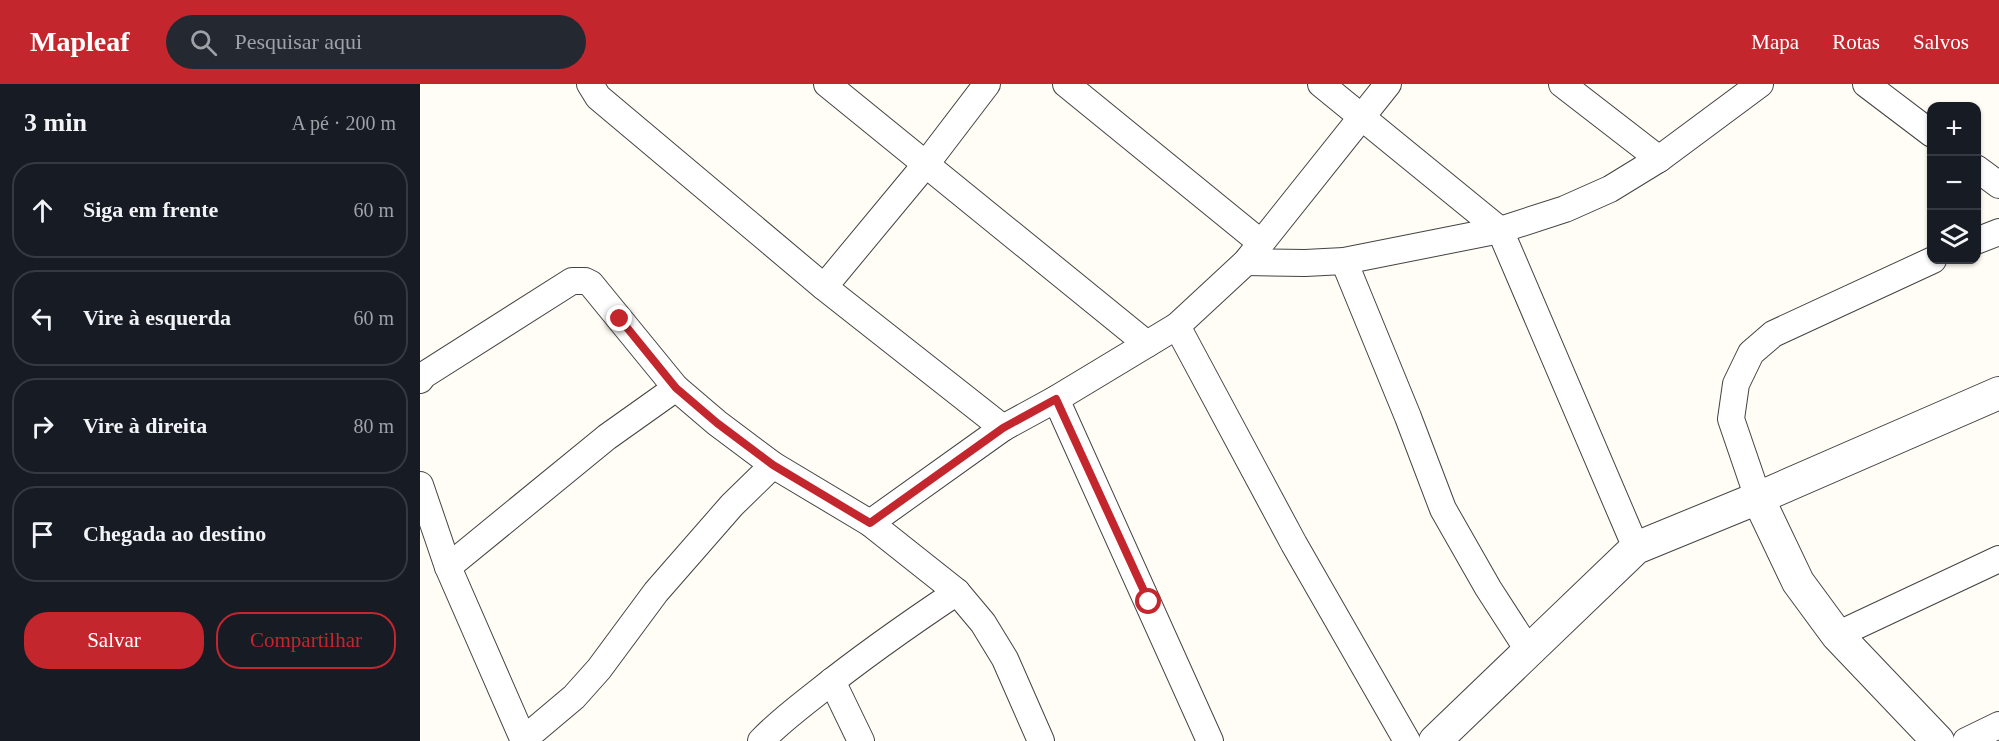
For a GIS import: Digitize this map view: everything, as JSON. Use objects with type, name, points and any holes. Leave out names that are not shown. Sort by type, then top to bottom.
[{"type":"street","points":[[590,84],[598,97],[824,287],[1003,428]]},
{"type":"street","points":[[828,84],[1147,344]]},
{"type":"street","points":[[824,287],[926,164],[987,84]]},
{"type":"street","points":[[1066,84],[1253,252],[1305,263],[1344,261],[1500,230],[1566,209],[1610,189],[1659,159],[1760,84]]},
{"type":"street","points":[[1321,84],[1500,230],[1636,548]]},
{"type":"street","points":[[870,523],[1003,428],[1177,326],[1253,252],[1388,84]]},
{"type":"street","points":[[1562,84],[1659,159]]},
{"type":"street","points":[[1866,84],[1927,130]]},
{"type":"street","points":[[1981,171],[1999,186]]},
{"type":"street","points":[[1981,240],[1999,232]]},
{"type":"street","points":[[1344,261],[1443,509],[1488,588],[1528,650]]},
{"type":"street","points":[[1927,263],[1773,334],[1751,353],[1737,384],[1731,418],[1758,498],[1798,582],[1837,635],[1938,741]]},
{"type":"street","points":[[420,380],[423,375],[565,285],[578,280],[591,284],[676,388],[717,423],[773,465],[870,523],[957,592],[983,623],[1005,659],[1041,741]]},
{"type":"street","points":[[1177,326],[1294,543],[1407,741]]},
{"type":"street","points":[[448,567],[607,437],[676,388]]},
{"type":"street","points":[[1435,741],[1636,548],[1758,498],[1999,393]]},
{"type":"street","points":[[1056,399],[1210,741]]},
{"type":"street","points":[[420,485],[448,567],[523,740],[574,697],[664,583],[732,505],[773,465]]},
{"type":"street","points":[[1837,635],[1999,559]]},
{"type":"street","points":[[760,741],[832,681],[892,636],[957,592]]},
{"type":"street","points":[[832,681],[861,741]]},
{"type":"street","points":[[1966,741],[1999,725]]},
{"type":"route","points":[[620,319],[676,388],[717,423],[773,465],[870,523],[1003,428],[1056,399],[1149,602]]}]
